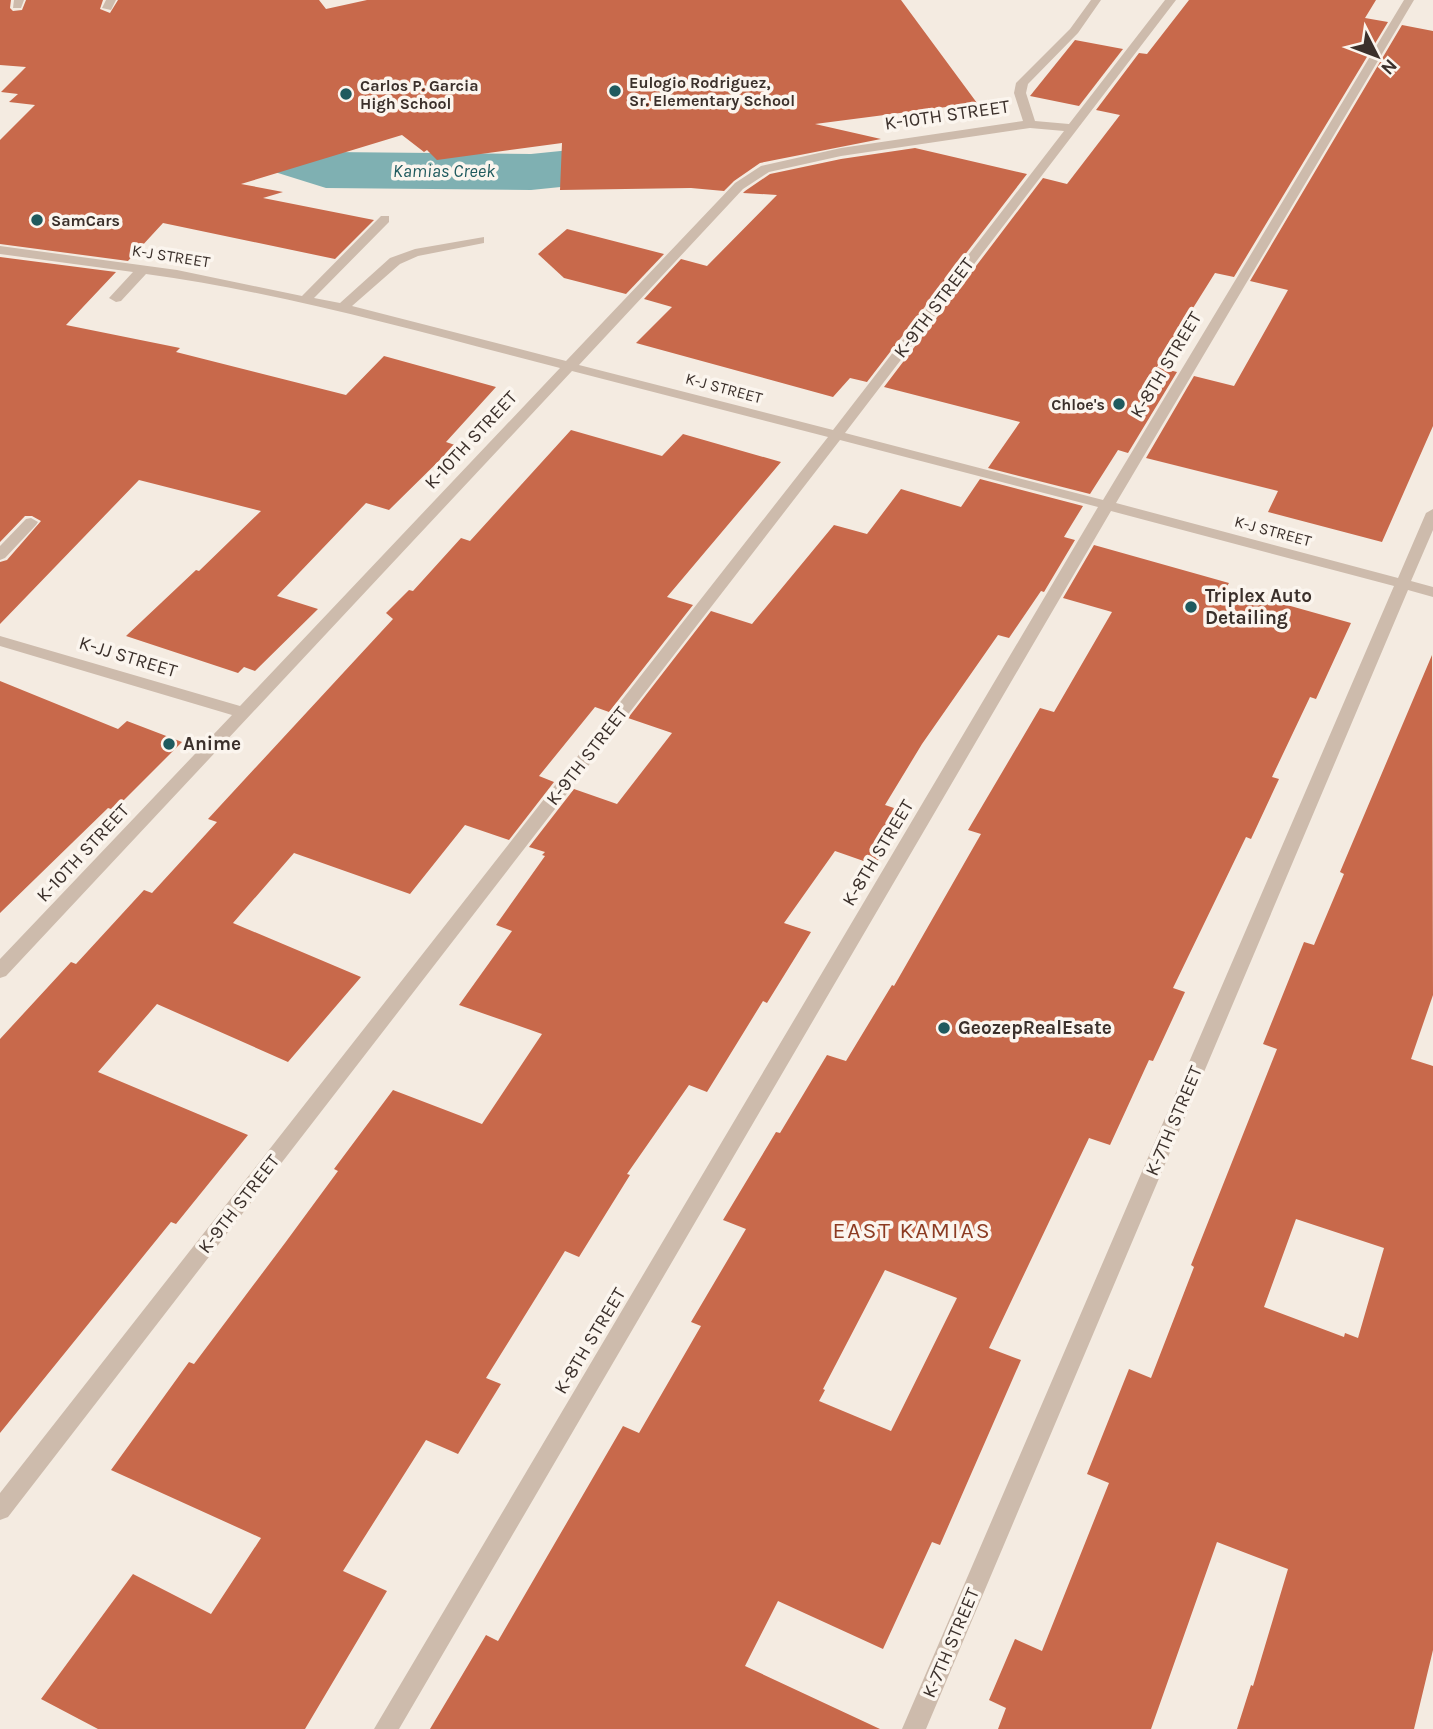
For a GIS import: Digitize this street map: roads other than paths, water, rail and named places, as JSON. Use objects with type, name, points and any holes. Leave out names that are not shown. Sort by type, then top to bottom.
[{"type":"street","points":[[1030,124],[1020,93],[1022,83],[1073,30],[1096,0]]},
{"type":"street","name":"K-9TH STREET","points":[[0,1510],[836,436],[1171,0]]},
{"type":"street","name":"K-8TH STREET","points":[[386,1729],[1107,505],[1409,0]]},
{"type":"street","name":"K-10TH STREET","points":[[0,971],[739,186],[758,173],[841,152],[1030,124],[1071,128]]},
{"type":"street","points":[[305,300],[385,219]]},
{"type":"street","points":[[343,308],[395,261],[415,253],[480,240]]},
{"type":"street","name":"K-J STREET","points":[[0,250],[143,269],[343,308],[1433,592]]},
{"type":"street","points":[[116,298],[143,269]]},
{"type":"street","name":"K-7TH STREET","points":[[914,1729],[1433,513]]},
{"type":"street","points":[[0,555],[32,522]]},
{"type":"street","name":"K-JJ STREET","points":[[0,641],[244,713]]},
{"type":"waterway","name":"Kamias Creek","points":[[232,88],[241,98],[257,148],[326,170],[531,172],[679,157]]},
{"type":"place","name":"Eulogio Rodriguez, Sr. Elementary School","points":[[615,91]]},
{"type":"place","name":"Carlos P. Garcia High School","points":[[346,94]]},
{"type":"place","name":"SamCars","points":[[37,220]]},
{"type":"place","name":"Chloe's","points":[[1119,404]]},
{"type":"place","name":"Triplex Auto Detailing","points":[[1191,607]]},
{"type":"place","name":"Anime","points":[[169,744]]},
{"type":"place","name":"GeozepRealEsate","points":[[944,1028]]},
{"type":"district","name":"EAST KAMIAS","points":[[912,1230]]}]
